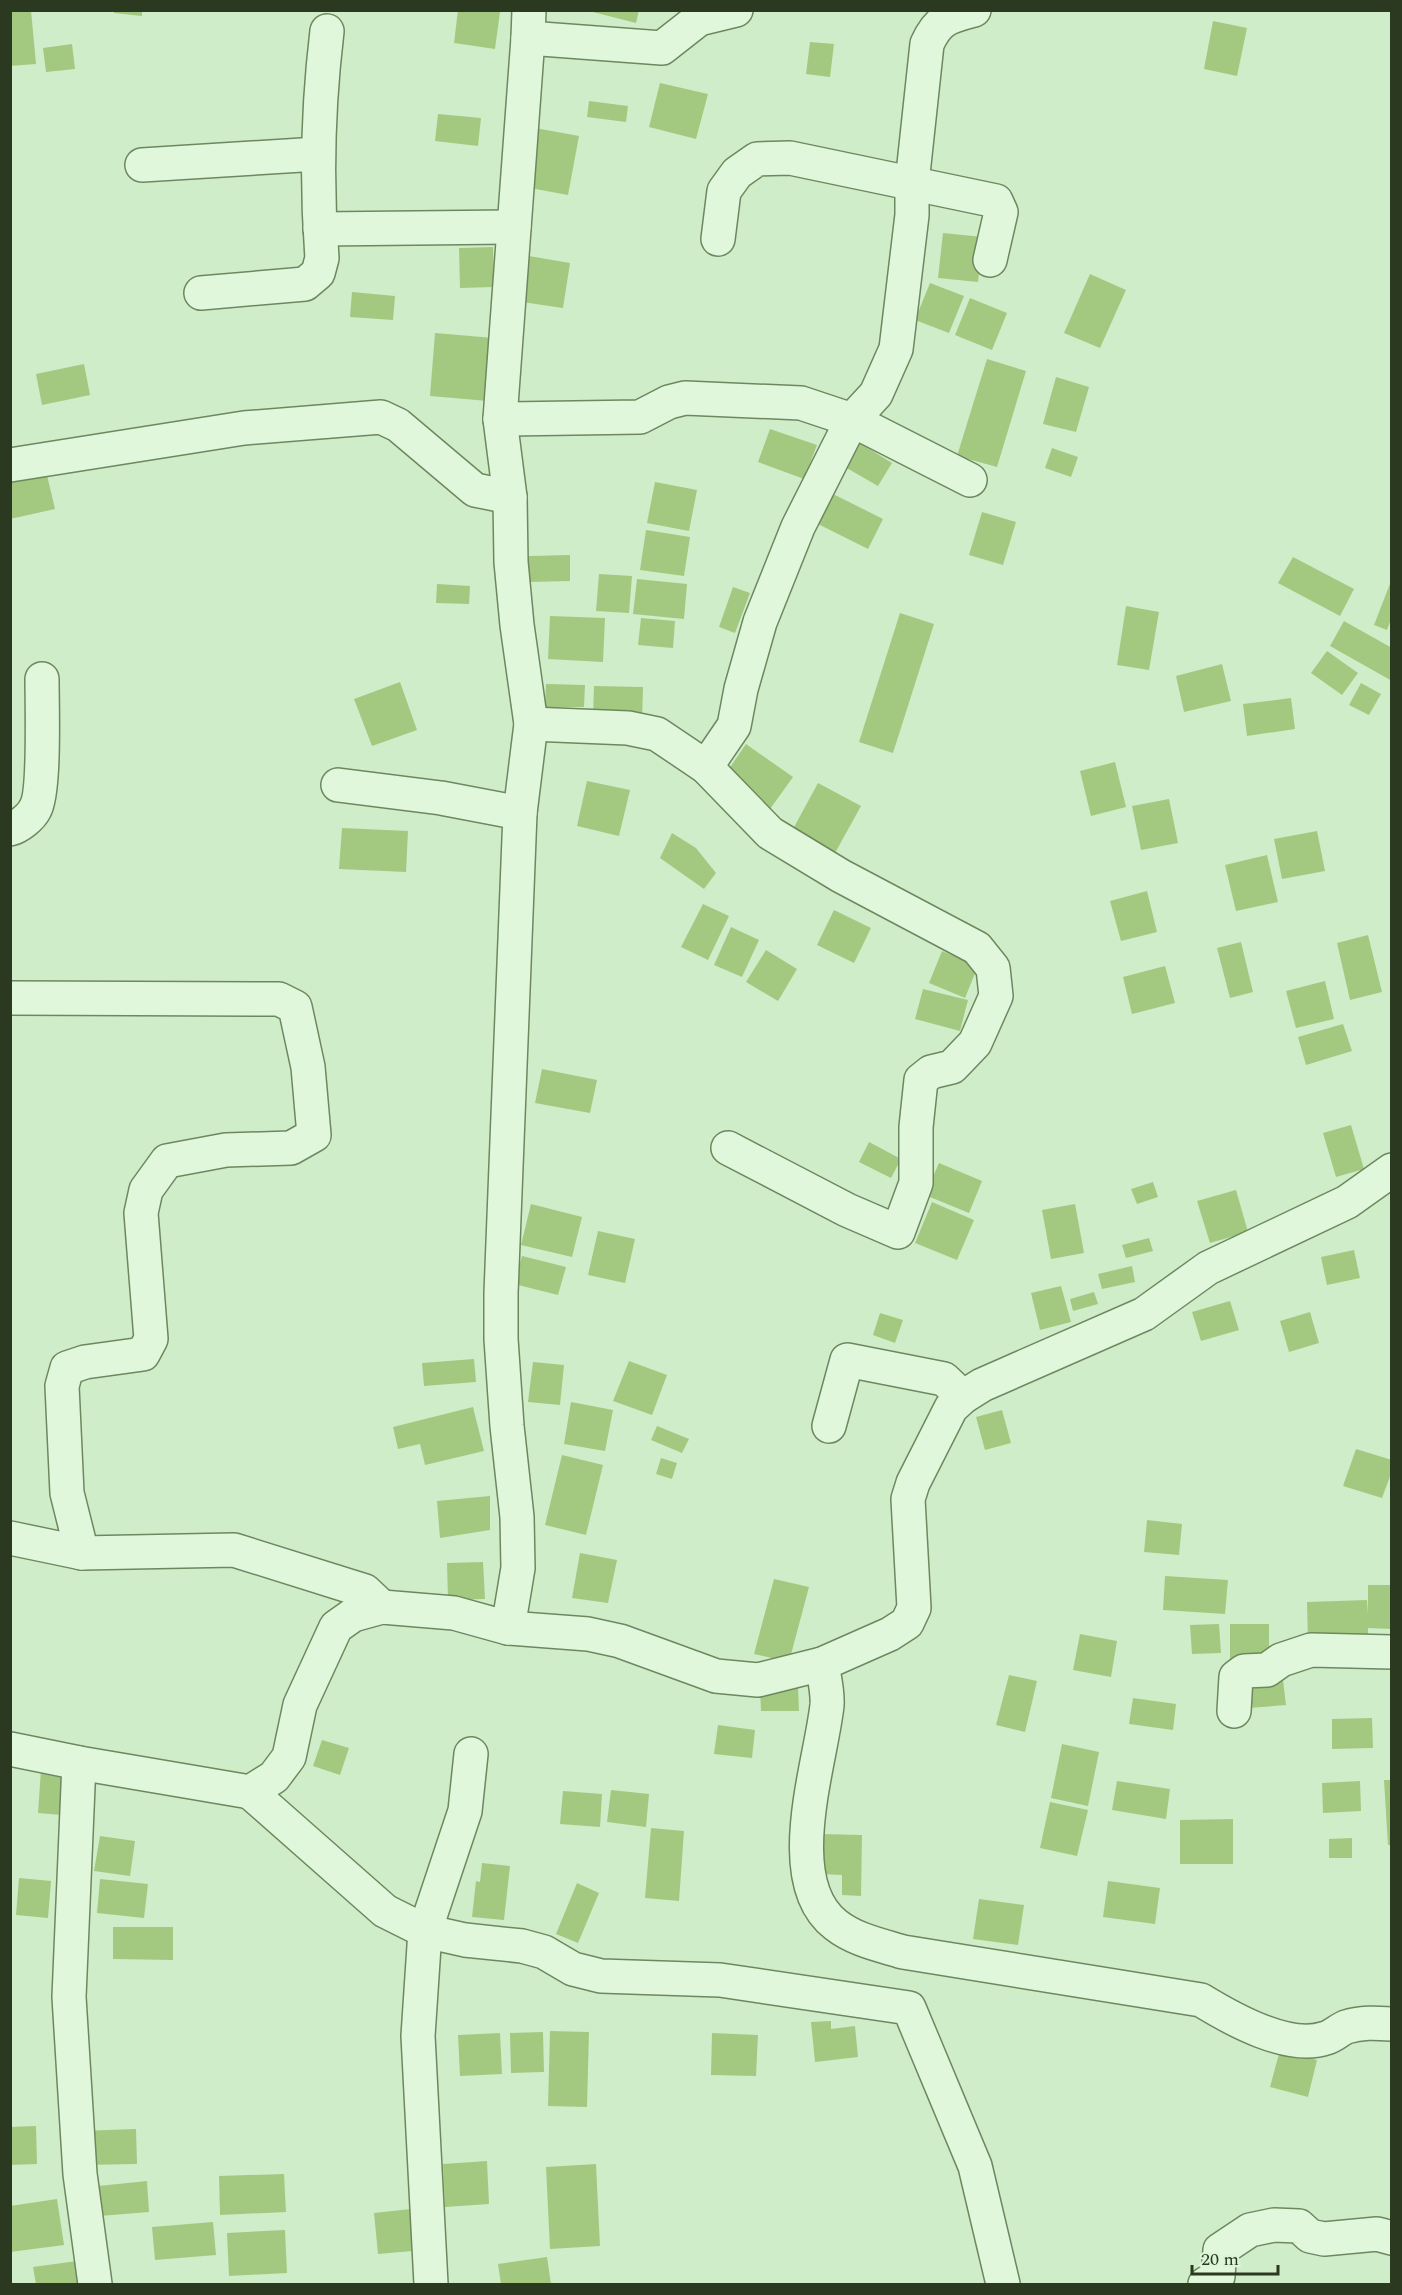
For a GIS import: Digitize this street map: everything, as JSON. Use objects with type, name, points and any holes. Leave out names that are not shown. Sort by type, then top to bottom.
[{"type":"street","points":[[508,1628],[518,1568],[517,1517],[507,1425],[501,1339],[501,1293],[520,813],[531,724],[512,573],[510,497],[500,419],[529,24],[662,48],[699,19],[736,10]]},
{"type":"street","points":[[706,767],[734,726],[741,689],[760,622],[798,527],[852,420],[876,394],[896,350],[912,215],[912,183],[927,44],[935,27],[950,16],[974,10]]},
{"type":"street","points":[[201,293],[305,284],[318,273],[322,258],[318,154],[319,92],[327,31]]},
{"type":"street","points":[[142,165],[318,154]]},
{"type":"street","points":[[718,239],[724,191],[737,173],[757,159],[790,158],[996,201],[1001,212],[990,260]]},
{"type":"street","points":[[320,229],[514,227]]},
{"type":"street","points":[[500,419],[640,417],[669,402],[686,398],[801,403],[852,420],[970,480]]},
{"type":"street","points":[[10,465],[244,428],[381,417],[398,425],[475,490],[510,497]]},
{"type":"street","points":[[10,829],[17,828],[36,809],[41,785],[42,679]]},
{"type":"street","points":[[531,724],[628,728],[657,734],[706,767],[770,833],[841,876],[977,948],[993,968],[996,996],[975,1043],[952,1067],[931,1071],[921,1080],[916,1127],[916,1183],[898,1232],[847,1210],[728,1148]]},
{"type":"street","points":[[338,785],[441,798],[520,813]]},
{"type":"street","points":[[10,998],[279,999],[295,1007],[308,1067],[314,1135],[291,1148],[226,1150],[167,1161],[146,1190],[141,1213],[151,1339],[143,1354],[85,1362],[67,1368],[62,1386],[67,1493],[82,1552]]},
{"type":"street","points":[[250,1792],[274,1777],[289,1757],[300,1705],[336,1627],[353,1616],[382,1607],[454,1613],[508,1628],[588,1634],[620,1641],[716,1676],[758,1680],[822,1664],[890,1634],[907,1623],[914,1608],[908,1499],[913,1483],[951,1408],[982,1385],[1144,1314],[1208,1268],[1347,1202],[1392,1170]]},
{"type":"street","points":[[829,1426],[847,1360],[944,1379],[963,1397]]},
{"type":"street","points":[[10,1538],[82,1552],[234,1550],[365,1591],[382,1607]]},
{"type":"street","points":[[1234,1711],[1236,1677],[1244,1671],[1267,1670],[1281,1659],[1311,1650],[1392,1652]]},
{"type":"street","points":[[822,1664],[827,1703],[814,1768],[807,1828],[808,1872],[816,1900],[834,1924],[860,1939],[903,1952],[1201,2000],[1227,2016],[1292,2040],[1312,2041],[1327,2038],[1344,2028],[1362,2023],[1392,2024]]},
{"type":"street","points":[[10,1749],[250,1792],[385,1911],[425,1930],[465,1940],[533,1949],[544,1952],[573,1969],[601,1976],[720,1980],[909,2008],[975,2166],[1003,2284]]},
{"type":"street","points":[[431,2284],[418,2036],[425,1930],[465,1811],[471,1754]]},
{"type":"street","points":[[79,1763],[69,1997],[80,2174],[95,2284]]},
{"type":"street","points":[[1205,2284],[1218,2276],[1221,2250],[1250,2230],[1274,2225],[1299,2226],[1310,2236],[1324,2239],[1377,2234],[1392,2238]]},
{"type":"building","points":[[10,10],[31,10],[36,64],[10,66]]},
{"type":"building","points":[[114,10],[142,10],[142,16],[114,13]]},
{"type":"building","points":[[458,10],[500,12],[495,49],[454,43]]},
{"type":"building","points":[[585,10],[639,10],[636,23]]},
{"type":"building","points":[[1213,21],[1247,28],[1237,76],[1204,69]]},
{"type":"building","points":[[810,42],[834,44],[830,77],[806,74]]},
{"type":"building","points":[[72,44],[75,69],[46,72],[43,48]]},
{"type":"building","points":[[660,83],[708,94],[696,139],[649,127]]},
{"type":"building","points":[[589,101],[628,106],[626,122],[587,117]]},
{"type":"building","points":[[438,114],[481,118],[478,146],[435,141]]},
{"type":"building","points":[[530,127],[579,136],[568,195],[519,186]]},
{"type":"building","points":[[943,233],[983,237],[978,282],[938,278]]},
{"type":"building","points":[[493,247],[494,287],[460,288],[459,248]]},
{"type":"building","points":[[529,256],[570,263],[563,308],[522,302]]},
{"type":"building","points":[[1090,274],[1126,290],[1100,348],[1064,333]]},
{"type":"building","points":[[930,283],[964,296],[949,333],[915,320]]},
{"type":"building","points":[[352,292],[395,296],[393,320],[350,317]]},
{"type":"building","points":[[970,298],[1007,313],[992,350],[955,335]]},
{"type":"building","points":[[435,333],[494,338],[488,401],[430,396]]},
{"type":"building","points":[[987,359],[1026,371],[997,467],[957,456]]},
{"type":"building","points":[[84,364],[90,395],[42,405],[36,374]]},
{"type":"building","points":[[1056,377],[1089,387],[1076,432],[1043,424]]},
{"type":"building","points":[[770,429],[817,445],[804,479],[758,462]]},
{"type":"building","points":[[853,439],[892,463],[878,486],[838,463]]},
{"type":"building","points":[[1052,448],[1078,457],[1071,477],[1045,468]]},
{"type":"building","points":[[46,471],[55,509],[10,519],[10,479]]},
{"type":"building","points":[[655,482],[697,490],[689,531],[647,523]]},
{"type":"building","points":[[831,493],[883,519],[868,549],[816,523]]},
{"type":"building","points":[[982,512],[1016,522],[1003,565],[969,555]]},
{"type":"building","points":[[646,530],[690,537],[684,576],[640,570]]},
{"type":"building","points":[[570,555],[570,581],[529,582],[529,556]]},
{"type":"building","points":[[1293,557],[1354,589],[1340,616],[1278,583]]},
{"type":"building","points":[[599,574],[632,576],[629,613],[596,611]]},
{"type":"building","points":[[637,579],[687,584],[684,619],[633,614]]},
{"type":"building","points":[[1391,581],[1392,617],[1387,630],[1374,625]]},
{"type":"building","points":[[437,584],[470,586],[469,604],[436,603]]},
{"type":"building","points":[[733,587],[750,593],[735,633],[719,627]]},
{"type":"building","points":[[1126,606],[1159,612],[1149,670],[1117,665]]},
{"type":"building","points":[[900,613],[934,624],[893,753],[859,742]]},
{"type":"building","points":[[550,616],[605,618],[603,662],[548,659]]},
{"type":"building","points":[[641,618],[675,621],[673,648],[638,645]]},
{"type":"building","points":[[1344,621],[1392,648],[1392,681],[1330,646]]},
{"type":"building","points":[[1327,651],[1358,673],[1342,695],[1311,673]]},
{"type":"building","points":[[1222,664],[1231,701],[1184,712],[1176,676]]},
{"type":"building","points":[[400,682],[417,730],[372,746],[354,699]]},
{"type":"building","points":[[1361,683],[1381,694],[1369,715],[1349,705]]},
{"type":"building","points":[[546,684],[585,685],[584,707],[545,707]]},
{"type":"building","points":[[594,686],[643,687],[642,719],[593,717]]},
{"type":"building","points":[[1291,698],[1295,729],[1247,736],[1243,704]]},
{"type":"building","points":[[746,744],[793,777],[770,809],[724,776]]},
{"type":"building","points":[[1115,762],[1126,807],[1091,816],[1080,771]]},
{"type":"building","points":[[587,781],[630,790],[619,836],[577,826]]},
{"type":"building","points":[[818,783],[861,806],[835,853],[793,829]]},
{"type":"building","points":[[1169,799],[1178,843],[1141,850],[1132,806]]},
{"type":"building","points":[[342,828],[408,831],[406,872],[339,869]]},
{"type":"building","points":[[1317,831],[1325,871],[1282,879],[1274,839]]},
{"type":"building","points":[[672,833],[696,848],[716,873],[704,889],[660,858]]},
{"type":"building","points":[[1267,855],[1278,902],[1236,911],[1225,865]]},
{"type":"building","points":[[1147,891],[1157,932],[1121,941],[1110,901]]},
{"type":"building","points":[[703,904],[729,916],[708,960],[681,947]]},
{"type":"building","points":[[834,910],[871,928],[854,963],[817,945]]},
{"type":"building","points":[[731,927],[759,940],[742,977],[714,965]]},
{"type":"building","points":[[1368,935],[1382,992],[1350,1000],[1337,943]]},
{"type":"building","points":[[1241,942],[1253,992],[1230,998],[1217,948]]},
{"type":"building","points":[[766,950],[797,969],[778,1001],[746,982]]},
{"type":"building","points":[[942,951],[978,966],[965,998],[929,983]]},
{"type":"building","points":[[1165,966],[1175,1003],[1132,1014],[1123,977]]},
{"type":"building","points":[[1325,981],[1334,1019],[1296,1028],[1286,991]]},
{"type":"building","points":[[923,989],[968,1000],[960,1031],[915,1019]]},
{"type":"building","points":[[1343,1024],[1352,1051],[1306,1065],[1298,1037]]},
{"type":"building","points":[[542,1069],[597,1080],[590,1113],[535,1103]]},
{"type":"building","points":[[1351,1125],[1364,1169],[1336,1177],[1323,1133]]},
{"type":"building","points":[[869,1142],[901,1159],[891,1178],[859,1162]]},
{"type":"building","points":[[939,1163],[982,1181],[969,1213],[925,1195]]},
{"type":"building","points":[[1153,1182],[1158,1197],[1137,1204],[1131,1189]]},
{"type":"building","points":[[1236,1190],[1248,1232],[1210,1243],[1197,1201]]},
{"type":"building","points":[[932,1202],[974,1220],[957,1260],[915,1243]]},
{"type":"building","points":[[531,1204],[582,1217],[572,1257],[521,1245]]},
{"type":"building","points":[[1075,1204],[1084,1253],[1051,1259],[1042,1210]]},
{"type":"building","points":[[598,1231],[635,1239],[625,1283],[588,1275]]},
{"type":"building","points":[[1149,1238],[1153,1251],[1126,1258],[1122,1245]]},
{"type":"building","points":[[1354,1250],[1360,1278],[1327,1285],[1321,1257]]},
{"type":"building","points":[[522,1256],[566,1267],[558,1295],[514,1284]]},
{"type":"building","points":[[1132,1266],[1135,1282],[1102,1289],[1098,1274]]},
{"type":"building","points":[[1061,1286],[1071,1322],[1040,1330],[1031,1293]]},
{"type":"building","points":[[1094,1292],[1098,1304],[1073,1311],[1070,1299]]},
{"type":"building","points":[[1230,1301],[1239,1330],[1201,1341],[1192,1312]]},
{"type":"building","points":[[1310,1312],[1319,1343],[1289,1352],[1280,1321]]},
{"type":"building","points":[[880,1313],[903,1320],[895,1343],[873,1335]]},
{"type":"building","points":[[474,1359],[476,1382],[424,1386],[422,1363]]},
{"type":"building","points":[[629,1361],[667,1375],[652,1415],[613,1401]]},
{"type":"building","points":[[533,1362],[564,1365],[560,1405],[528,1402]]},
{"type":"building","points":[[571,1402],[613,1410],[605,1451],[564,1444]]},
{"type":"building","points":[[473,1407],[484,1451],[425,1465],[420,1444],[398,1449],[393,1427]]},
{"type":"building","points":[[1002,1410],[1011,1443],[985,1450],[976,1417]]},
{"type":"building","points":[[657,1426],[689,1439],[682,1453],[651,1440]]},
{"type":"building","points":[[1356,1449],[1392,1460],[1392,1471],[1382,1498],[1343,1486]]},
{"type":"building","points":[[562,1455],[603,1465],[586,1535],[545,1525]]},
{"type":"building","points":[[661,1458],[677,1463],[672,1479],[656,1474]]},
{"type":"building","points":[[490,1496],[490,1530],[440,1538],[437,1501]]},
{"type":"building","points":[[1147,1520],[1182,1524],[1179,1555],[1144,1552]]},
{"type":"building","points":[[580,1553],[617,1560],[608,1603],[572,1598]]},
{"type":"building","points":[[483,1562],[485,1599],[448,1600],[447,1563]]},
{"type":"building","points":[[1165,1576],[1228,1580],[1225,1614],[1163,1610]]},
{"type":"building","points":[[774,1579],[809,1587],[789,1662],[754,1654]]},
{"type":"building","points":[[1368,1585],[1392,1585],[1392,1629],[1368,1628],[1368,1641],[1308,1643],[1307,1602],[1367,1600],[1368,1614]]},
{"type":"building","points":[[1219,1624],[1221,1653],[1192,1654],[1190,1625]]},
{"type":"building","points":[[1230,1624],[1269,1624],[1269,1661],[1230,1661]]},
{"type":"building","points":[[1080,1634],[1117,1641],[1111,1677],[1073,1670]]},
{"type":"building","points":[[1009,1675],[1037,1681],[1025,1732],[996,1725]]},
{"type":"building","points":[[1283,1680],[1286,1705],[1249,1708],[1247,1684]]},
{"type":"building","points":[[798,1686],[799,1711],[761,1711],[760,1688]]},
{"type":"building","points":[[1133,1698],[1176,1704],[1173,1730],[1129,1724]]},
{"type":"building","points":[[1372,1718],[1373,1748],[1332,1749],[1332,1719]]},
{"type":"building","points":[[718,1725],[755,1730],[752,1758],[714,1754]]},
{"type":"building","points":[[322,1740],[349,1748],[340,1775],[313,1766]]},
{"type":"building","points":[[1062,1744],[1099,1752],[1088,1806],[1051,1798]]},
{"type":"building","points":[[41,1770],[65,1772],[62,1815],[38,1813]]},
{"type":"building","points":[[1384,1780],[1392,1780],[1392,1845],[1388,1845]]},
{"type":"building","points":[[1117,1781],[1170,1789],[1166,1819],[1112,1810]]},
{"type":"building","points":[[1360,1781],[1361,1811],[1323,1813],[1322,1783]]},
{"type":"building","points":[[611,1790],[649,1794],[646,1827],[607,1822]]},
{"type":"building","points":[[563,1791],[602,1794],[600,1827],[560,1824]]},
{"type":"building","points":[[1050,1802],[1088,1810],[1077,1856],[1040,1848]]},
{"type":"building","points":[[1233,1819],[1233,1864],[1180,1864],[1180,1820]]},
{"type":"building","points":[[651,1828],[684,1831],[679,1901],[645,1898]]},
{"type":"building","points":[[821,1834],[862,1835],[861,1896],[842,1895],[842,1875],[820,1874]]},
{"type":"building","points":[[100,1836],[135,1841],[130,1876],[94,1871]]},
{"type":"building","points":[[1352,1838],[1352,1858],[1329,1858],[1329,1839]]},
{"type":"building","points":[[482,1863],[510,1866],[504,1920],[472,1917],[476,1881],[480,1882]]},
{"type":"building","points":[[19,1878],[51,1881],[48,1918],[16,1915]]},
{"type":"building","points":[[100,1879],[148,1884],[144,1918],[97,1913]]},
{"type":"building","points":[[1108,1881],[1160,1888],[1155,1924],[1103,1917]]},
{"type":"building","points":[[577,1883],[599,1893],[578,1943],[556,1934]]},
{"type":"building","points":[[979,1899],[1024,1905],[1018,1945],[973,1939]]},
{"type":"building","points":[[113,1927],[173,1927],[173,1960],[113,1959]]},
{"type":"building","points":[[831,2021],[831,2029],[855,2026],[858,2057],[815,2062],[811,2022]]},
{"type":"building","points":[[550,2031],[589,2032],[587,2107],[548,2106]]},
{"type":"building","points":[[543,2032],[544,2072],[511,2073],[510,2033]]},
{"type":"building","points":[[500,2033],[502,2074],[460,2076],[458,2035]]},
{"type":"building","points":[[712,2033],[758,2035],[756,2076],[711,2075]]},
{"type":"building","points":[[1280,2050],[1317,2060],[1308,2097],[1270,2087]]},
{"type":"building","points":[[36,2126],[37,2164],[10,2165],[10,2127]]},
{"type":"building","points":[[136,2129],[137,2164],[81,2165],[80,2131]]},
{"type":"building","points":[[487,2161],[489,2204],[445,2207],[443,2164]]},
{"type":"building","points":[[596,2164],[600,2246],[550,2249],[546,2167]]},
{"type":"building","points":[[284,2174],[286,2212],[220,2215],[219,2176]]},
{"type":"building","points":[[147,2181],[149,2212],[100,2216],[98,2186]]},
{"type":"building","points":[[57,2199],[64,2245],[10,2252],[10,2206]]},
{"type":"building","points":[[420,2208],[424,2250],[378,2254],[374,2213]]},
{"type":"building","points":[[213,2222],[216,2255],[155,2260],[152,2227]]},
{"type":"building","points":[[285,2230],[287,2273],[229,2276],[227,2233]]},
{"type":"building","points":[[547,2257],[551,2284],[501,2284],[498,2264]]},
{"type":"building","points":[[77,2261],[80,2284],[36,2284],[33,2267]]}]
